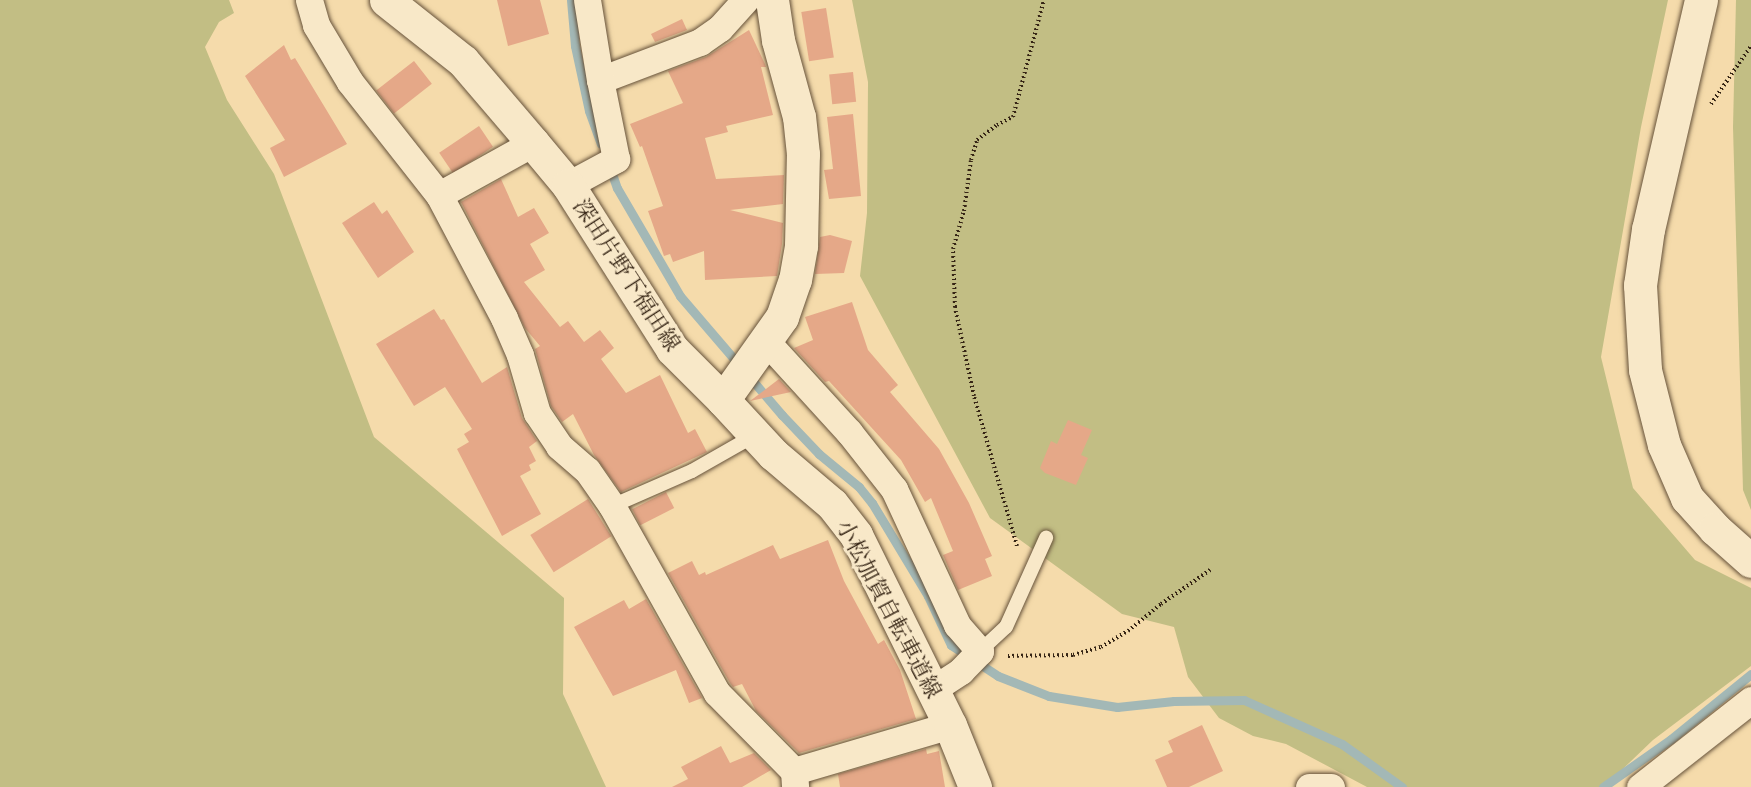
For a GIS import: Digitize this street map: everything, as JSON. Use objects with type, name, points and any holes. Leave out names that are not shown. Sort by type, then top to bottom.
[{"type":"main road","name":"深田片野下福田線","points":[[386,0],[463,61],[533,143],[568,185],[672,349],[723,400]]},
{"type":"main road","points":[[723,400],[782,317],[795,280],[803,203],[803,154],[799,117],[778,40],[772,0]]},
{"type":"main road","points":[[1701,0],[1648,229],[1640,285],[1644,370],[1664,445],[1687,498],[1715,529],[1751,561]]},
{"type":"main road","name":"小松加賀自転車道線","points":[[723,400],[781,461],[832,504],[856,535],[933,689],[975,787]]},
{"type":"street","points":[[309,0],[316,25],[350,82],[439,195],[504,318],[520,355],[537,413],[559,446],[587,470],[612,506],[717,693],[795,779],[950,725]]},
{"type":"street","points":[[568,185],[616,159],[587,0]]},
{"type":"street","points":[[600,80],[700,42],[720,28],[745,0]]},
{"type":"street","points":[[439,195],[533,143]]},
{"type":"street","points":[[765,340],[849,432],[894,489],[957,625],[980,651],[961,671],[933,689]]},
{"type":"street","points":[[1640,787],[1751,700]]},
{"type":"street","points":[[1309,787],[1331,787]]},
{"type":"lane","points":[[612,506],[692,471],[755,435]]},
{"type":"lane","points":[[980,651],[1006,627],[1046,538]]},
{"type":"path","points":[[1018,551],[1015,531],[974,396],[955,307],[953,249],[964,211],[971,160],[978,140],[997,125],[1013,117],[1044,0]]},
{"type":"path","points":[[980,651],[999,655],[1073,655],[1101,647],[1128,631],[1161,604],[1210,570]]},
{"type":"shaded area","points":[[0,0],[229,0],[234,13],[219,22],[205,47],[227,100],[274,174],[374,437],[564,598],[563,694],[606,787],[0,787]]},
{"type":"shaded area","points":[[852,0],[1668,0],[1641,127],[1601,357],[1633,488],[1695,560],[1751,588],[1751,666],[1653,740],[1604,787],[1367,787],[1286,744],[1253,736],[1219,718],[1188,677],[1174,627],[1122,614],[990,518],[860,276],[867,213],[868,82]]},
{"type":"shaded area","points":[[1736,0],[1751,0],[1751,510],[1743,490],[1733,127]]},
{"type":"building","points":[[497,0],[540,0],[549,34],[508,46]]},
{"type":"building","points":[[826,8],[834,57],[809,61],[801,12]]},
{"type":"building","points":[[682,19],[687,30],[655,42],[651,34]]},
{"type":"building","points":[[749,30],[766,67],[761,67],[773,115],[726,126],[728,132],[705,138],[716,179],[784,175],[783,204],[730,210],[783,223],[777,276],[705,280],[704,251],[673,262],[670,254],[664,256],[648,211],[663,206],[642,146],[640,147],[630,124],[683,103],[668,71],[706,57]]},
{"type":"building","points":[[284,45],[291,60],[295,58],[347,144],[284,177],[270,148],[285,140],[245,76]]},
{"type":"building","points":[[414,61],[432,84],[394,113],[376,91]]},
{"type":"building","points":[[853,72],[856,102],[832,104],[829,75]]},
{"type":"building","points":[[853,114],[861,196],[829,199],[824,170],[833,169],[827,117]]},
{"type":"building","points":[[479,126],[493,147],[453,174],[439,153]]},
{"type":"building","points":[[501,179],[518,217],[534,208],[549,233],[530,244],[545,270],[524,282],[560,327],[568,321],[584,342],[600,330],[614,348],[601,359],[626,393],[660,375],[688,433],[695,429],[707,452],[621,492],[594,455],[573,414],[562,422],[551,406],[535,349],[540,346],[525,328],[461,202]]},
{"type":"building","points":[[374,202],[382,214],[387,210],[414,252],[378,278],[342,223]]},
{"type":"building","points":[[830,235],[852,241],[844,273],[815,274],[820,237]]},
{"type":"building","points":[[852,302],[868,350],[898,385],[890,392],[939,449],[969,503],[992,556],[985,559],[992,576],[958,590],[943,555],[953,551],[931,498],[925,502],[901,460],[829,381],[825,382],[794,348],[813,340],[805,317]]},
{"type":"building","points":[[434,309],[441,320],[444,319],[482,383],[507,367],[522,418],[537,441],[529,447],[536,461],[529,465],[531,470],[520,476],[541,514],[502,536],[457,449],[469,442],[464,434],[472,429],[445,387],[414,406],[376,344]]},
{"type":"building","points":[[779,379],[791,392],[750,401]]},
{"type":"building","points":[[1068,420],[1092,430],[1081,455],[1088,458],[1076,485],[1045,473],[1040,468],[1051,441],[1057,444]]},
{"type":"building","points":[[666,492],[674,508],[640,525],[632,509]]},
{"type":"building","points":[[588,499],[611,536],[554,572],[530,535]]},
{"type":"building","points":[[828,540],[844,581],[878,644],[884,640],[900,670],[916,719],[799,753],[756,711],[742,684],[733,687],[730,683],[668,573],[692,561],[699,575],[705,572],[706,575],[773,545],[780,559]]},
{"type":"building","points":[[646,599],[702,698],[689,703],[676,670],[613,696],[574,627],[624,600],[629,609]]},
{"type":"building","points":[[1202,725],[1223,771],[1189,787],[1167,787],[1155,760],[1173,752],[1168,741]]},
{"type":"building","points":[[721,746],[730,763],[754,753],[771,770],[742,787],[672,787],[688,779],[681,767]]},
{"type":"building","points":[[926,749],[927,754],[939,751],[945,787],[840,787],[838,774]]},
{"type":"waterway","points":[[571,0],[575,46],[589,111],[601,144]]},
{"type":"waterway","points":[[609,165],[617,188],[680,296],[782,415],[819,454],[859,487],[872,503],[928,596],[951,645],[998,676],[1049,696],[1117,707],[1174,701],[1244,700],[1342,744],[1402,787]]},
{"type":"waterway","points":[[1603,787],[1671,739],[1751,674]]}]
